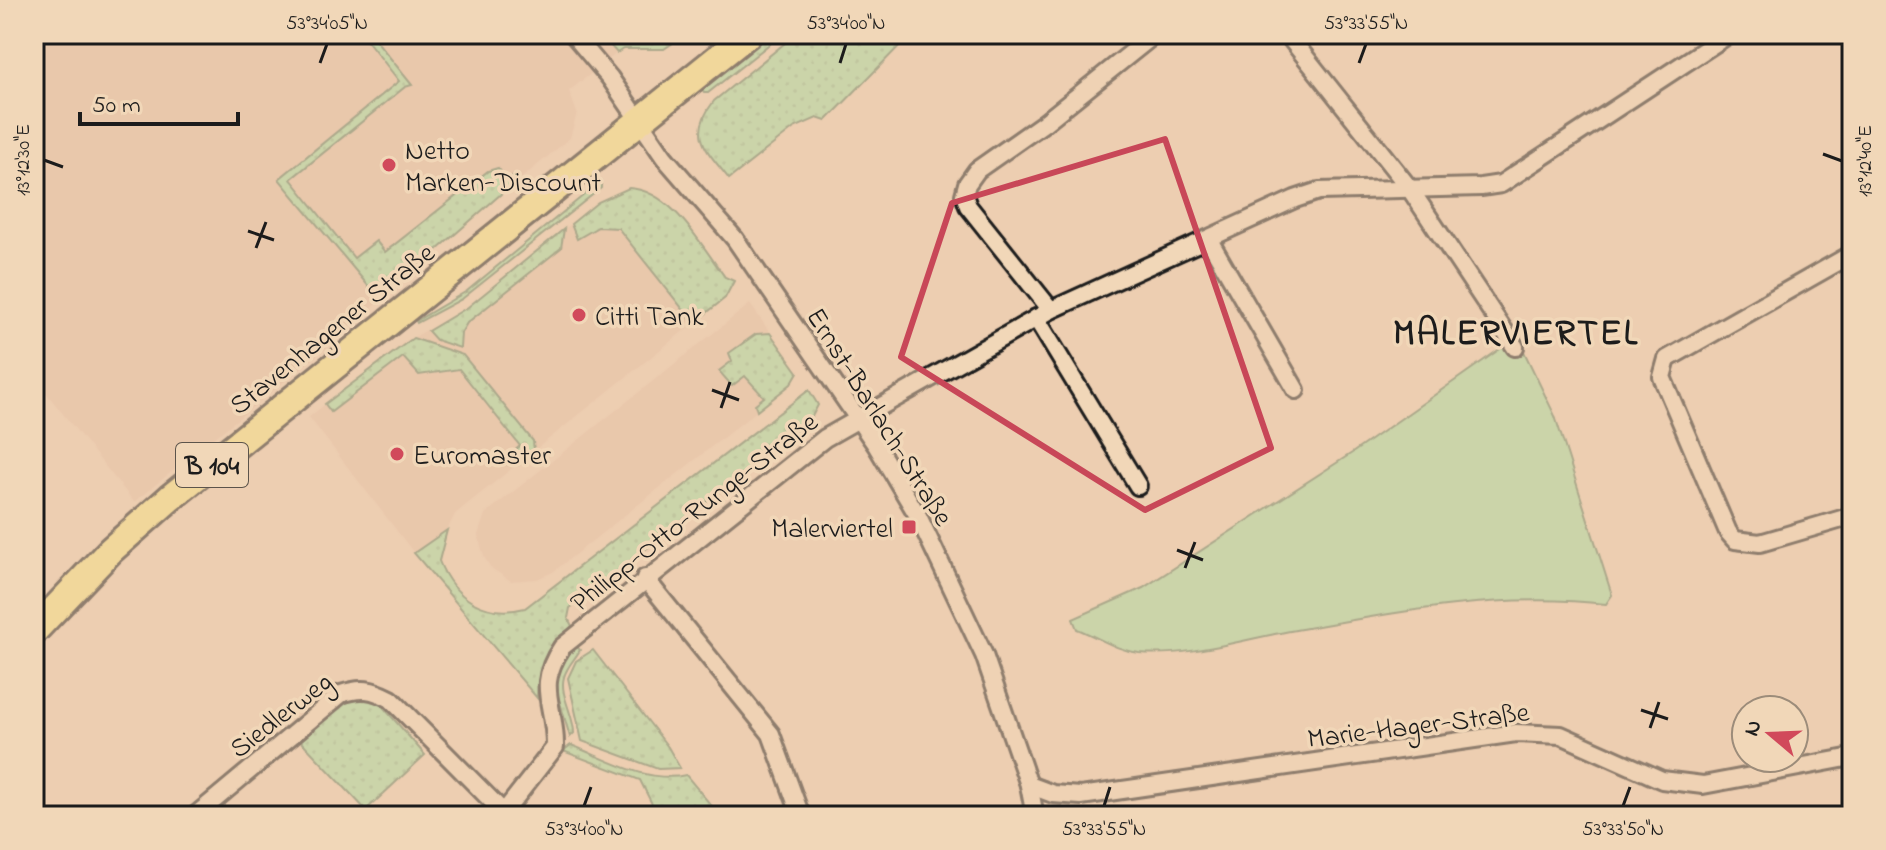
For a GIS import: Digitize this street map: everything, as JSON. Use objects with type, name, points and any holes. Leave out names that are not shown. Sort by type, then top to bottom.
[{"type":"main road","name":"Stavenhagener Straße","points":[[34,631],[111,550],[170,498],[748,34]]},
{"type":"street","name":"Ernst-Barlach-Straße","points":[[573,34],[664,157],[735,239],[858,418],[918,516],[984,655],[1029,785],[1035,816]]},
{"type":"street","points":[[1138,486],[1044,314],[968,206],[964,195],[967,184],[977,170],[1044,123],[1155,34]]},
{"type":"street","points":[[1287,34],[1410,189],[1515,347]]},
{"type":"street","name":"Philipp-Otto-Runge-Straße","points":[[502,815],[555,747],[546,683],[549,668],[562,647],[825,438],[1044,314],[1295,199],[1319,191],[1501,184],[1729,34]]},
{"type":"street","points":[[1209,240],[1296,390]]},
{"type":"street","points":[[1852,254],[1667,359],[1662,377],[1697,452],[1728,532],[1735,540],[1760,543],[1852,516]]},
{"type":"street","points":[[645,578],[771,734],[801,816]]},
{"type":"street","name":"Siedlerweg","points":[[195,816],[341,694],[358,688],[373,690],[391,699],[502,815]]},
{"type":"street","name":"Marie-Hager-Straße","points":[[1029,785],[1053,794],[1081,796],[1516,733],[1561,735],[1662,780],[1703,785],[1852,757]]},
{"type":"highlighted area","points":[[1165,139],[1271,448],[1145,510],[901,357],[952,203]]},
{"type":"shaded area","points":[[34,34],[600,34],[617,53],[569,91],[577,113],[570,138],[410,271],[350,329],[134,502],[47,394],[34,403]]},
{"type":"shaded area","name":"Citti Tank","points":[[629,188],[644,189],[660,197],[725,277],[732,279],[725,298],[455,514],[447,530],[414,553],[309,417],[402,344],[468,307],[598,202]]},
{"type":"shaded area","points":[[750,304],[798,372],[791,384],[553,572],[537,579],[511,581],[491,568],[484,557],[478,535],[485,514]]},
{"type":"green space","points":[[362,34],[371,34],[412,85],[405,87],[291,179],[354,258],[376,241],[385,252],[488,171],[498,168],[508,180],[513,176],[518,179],[380,300],[279,179],[399,81]]},
{"type":"green space","points":[[600,34],[686,34],[664,49],[623,49],[617,53]]},
{"type":"green space","points":[[767,34],[782,34],[708,93],[704,93],[701,89]]},
{"type":"green space","points":[[796,34],[911,34],[826,121],[817,118],[794,128],[729,179],[703,142],[701,133],[706,113],[714,101]]},
{"type":"green space","points":[[601,181],[601,188],[462,299],[417,323],[467,291]]},
{"type":"green space","points":[[629,188],[645,191],[672,209],[725,277],[734,281],[725,298],[694,323],[618,228],[598,227],[577,239],[571,224],[598,202]]},
{"type":"green space","points":[[564,229],[561,248],[467,323],[461,333],[460,348],[436,340],[428,331],[468,307]]},
{"type":"green space","points":[[770,333],[798,372],[791,384],[757,411],[755,404],[764,397],[745,376],[732,386],[719,371],[732,361],[729,353],[756,334]]},
{"type":"green space","points":[[1517,337],[1555,416],[1612,595],[1606,604],[1525,600],[1445,606],[1157,654],[1123,649],[1077,629],[1073,619],[1143,588],[1352,453]]},
{"type":"green space","points":[[413,338],[463,355],[533,441],[534,452],[518,465],[504,464],[502,462],[520,446],[459,369],[419,375],[403,357],[331,412],[325,404]]},
{"type":"green space","points":[[809,390],[818,405],[809,422],[570,608],[568,618],[572,626],[546,658],[539,676],[537,698],[414,553],[447,530],[439,561],[453,586],[485,608],[525,608]]},
{"type":"green space","points":[[575,644],[580,650],[567,669],[563,684],[574,733],[570,737],[555,685],[560,662]]},
{"type":"green space","points":[[593,650],[668,747],[680,768],[658,769],[582,741],[568,678],[576,661]]},
{"type":"green space","points":[[359,696],[378,701],[425,755],[366,810],[300,740],[349,699]]},
{"type":"green space","points":[[571,745],[642,773],[671,777],[686,775],[720,816],[658,816],[640,780],[563,751]]},
{"type":"place","name":"Netto Marken-Discount","points":[[389,165]]},
{"type":"place","name":"Citti Tank","points":[[579,315]]},
{"type":"place","name":"Euromaster","points":[[397,454]]},
{"type":"place","name":"Malerviertel","points":[[909,527]]},
{"type":"district","name":"MALERVIERTEL","points":[[1516,331]]}]
